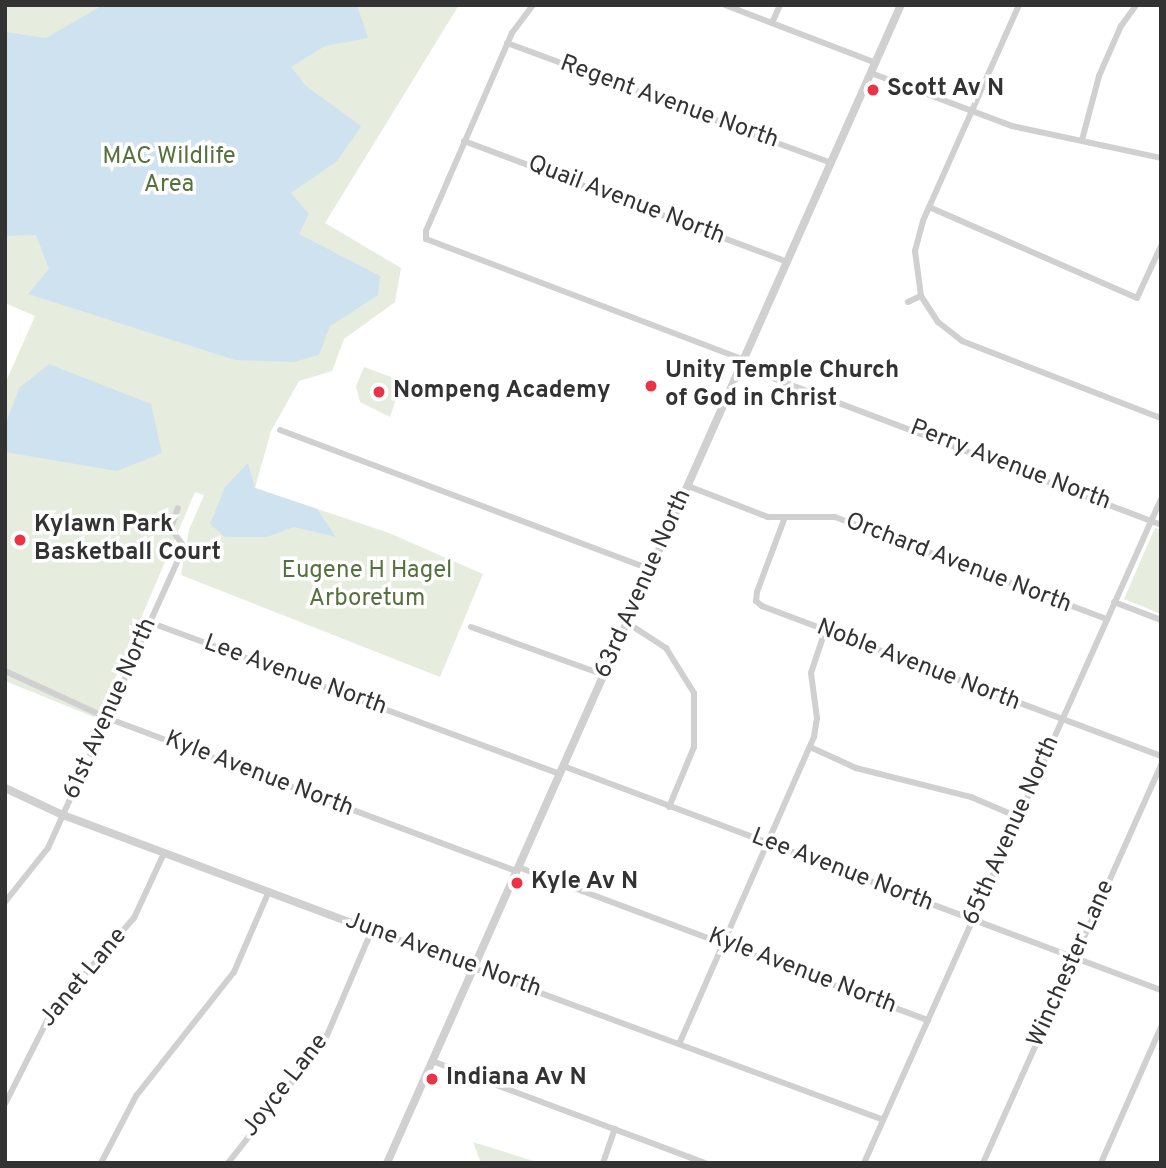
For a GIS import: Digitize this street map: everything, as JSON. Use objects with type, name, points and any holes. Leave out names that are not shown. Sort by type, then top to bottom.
[{"type":"street","points":[[464,141],[507,43],[533,5]]},
{"type":"street","points":[[725,5],[876,63]]},
{"type":"street","points":[[772,23],[780,5]]},
{"type":"street","name":"63rd Avenue North","points":[[387,1163],[901,5]]},
{"type":"street","points":[[1018,5],[929,207],[915,251],[921,296],[938,322],[968,345],[1161,418]]},
{"type":"street","points":[[1082,140],[1099,76],[1121,26],[1136,5]]},
{"type":"street","name":"Regent Avenue North","points":[[507,43],[831,163]]},
{"type":"street","points":[[871,73],[1012,126],[1161,158]]},
{"type":"street","name":"Perry Avenue North","points":[[464,141],[426,239],[1152,519],[1161,525]]},
{"type":"street","name":"Quail Avenue North","points":[[464,141],[787,262]]},
{"type":"street","points":[[929,207],[1137,298],[1161,246]]},
{"type":"street","points":[[908,302],[921,296]]},
{"type":"street","points":[[280,430],[650,569]]},
{"type":"street","name":"Orchard Avenue North","points":[[688,485],[755,513],[785,517],[835,517],[1107,619]]},
{"type":"street","name":"65th Avenue North","points":[[864,1163],[1161,499]]},
{"type":"street","name":"61st Avenue North","points":[[5,902],[37,866],[64,815],[181,553],[182,544],[171,528],[178,508]]},
{"type":"street","name":"Noble Avenue North","points":[[785,517],[756,601],[825,631],[1161,756]]},
{"type":"street","points":[[1114,602],[1161,620]]},
{"type":"street","name":"Lee Avenue North","points":[[149,622],[769,842],[1161,990]]},
{"type":"street","points":[[626,622],[666,648],[694,693],[694,747],[669,807]]},
{"type":"street","points":[[471,626],[604,675]]},
{"type":"street","points":[[680,1042],[810,747],[817,719],[811,673],[825,631]]},
{"type":"street","name":"Kyle Avenue North","points":[[5,671],[107,718],[724,942],[928,1020]]},
{"type":"street","points":[[810,747],[856,768],[971,797],[1018,817]]},
{"type":"street","name":"Winchester Lane","points":[[983,1163],[1161,765]]},
{"type":"street","name":"June Avenue North","points":[[5,788],[64,815],[164,853],[680,1042],[883,1120]]},
{"type":"street","name":"Janet Lane","points":[[5,1104],[51,1013],[134,918],[164,853]]},
{"type":"street","points":[[101,1163],[142,1087],[234,972],[269,891]]},
{"type":"street","name":"Joyce Lane","points":[[228,1163],[325,1040],[372,930]]},
{"type":"street","points":[[1101,1163],[1161,1027]]},
{"type":"street","points":[[432,1061],[705,1163]]},
{"type":"street","points":[[603,1163],[615,1129]]},
{"type":"green space","name":"MAC Wildlife Area","points":[[5,5],[459,5],[325,223],[401,268],[395,302],[344,339],[332,371],[299,381],[271,431],[255,488],[389,533],[483,574],[440,677],[181,575],[189,530],[204,495],[195,492],[102,709],[94,717],[5,681],[5,384],[35,316],[5,303]]},
{"type":"green space","points":[[364,367],[402,381],[390,417],[360,402],[356,386]]},
{"type":"green space","points":[[1155,528],[1161,530],[1161,614],[1124,599]]},
{"type":"green space","points":[[473,1142],[540,1163],[481,1163]]},
{"type":"water","name":"MAC Wildlife Area","points":[[103,5],[357,5],[368,38],[325,46],[291,67],[306,86],[361,126],[337,161],[291,193],[309,214],[299,234],[380,276],[378,295],[330,326],[319,355],[294,362],[235,360],[28,294],[49,269],[36,235],[5,236],[5,32],[46,38]]},
{"type":"water","points":[[49,364],[151,404],[162,453],[117,471],[5,452],[5,426],[19,388]]},
{"type":"water","points":[[248,463],[255,488],[317,509],[336,537],[294,527],[267,537],[225,537],[210,524],[225,487]]},
{"type":"place","name":"Scott Av N","points":[[873,90]]},
{"type":"place","name":"Unity Temple Church of God in Christ","points":[[651,386]]},
{"type":"place","name":"Nompeng Academy","points":[[379,392]]},
{"type":"place","name":"Kylawn Park Basketball Court","points":[[20,540]]},
{"type":"place","name":"Kyle Av N","points":[[517,883]]},
{"type":"place","name":"Indiana Av N","points":[[432,1079]]},
{"type":"park label","name":"Eugene H Hagel Arboretum","points":[[367,586]]}]
